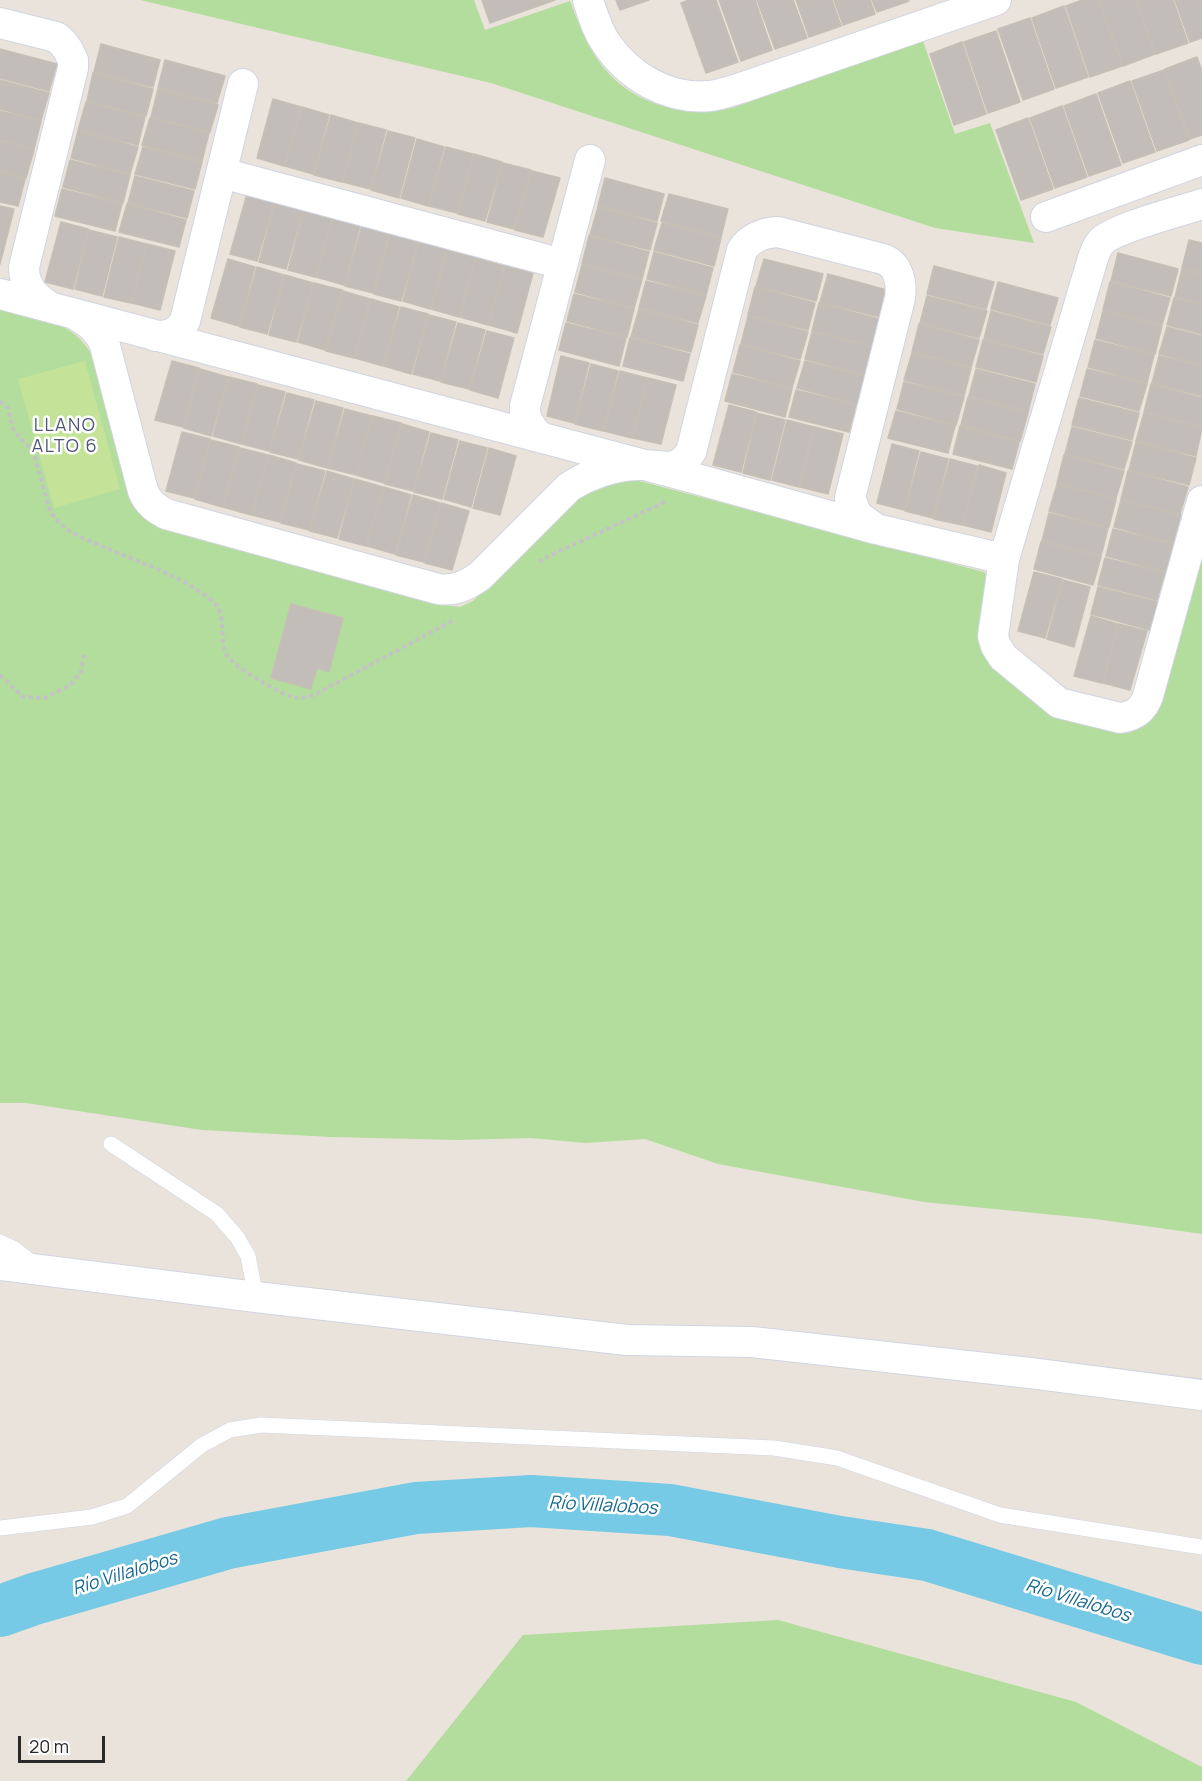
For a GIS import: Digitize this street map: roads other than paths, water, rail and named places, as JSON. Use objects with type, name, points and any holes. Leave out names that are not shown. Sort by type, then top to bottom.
[{"type":"street","points":[[588,0],[605,42],[637,75],[669,92],[682,96],[711,96],[741,88],[996,0]]},
{"type":"street","points":[[0,22],[56,38],[68,50],[73,60],[69,90],[24,274],[34,296],[92,325],[99,332],[104,342],[143,491],[158,510],[438,589],[447,590],[468,585],[480,576],[569,487],[580,480],[607,471],[641,465],[659,467],[677,465],[692,452],[741,250],[761,234],[778,232],[888,260],[897,270],[900,298],[850,498],[857,515],[876,529]]},
{"type":"street","points":[[155,336],[170,335],[177,331],[185,321],[243,84]]},
{"type":"street","points":[[542,438],[532,430],[525,417],[525,406],[590,160]]},
{"type":"street","points":[[1046,217],[1202,160]]},
{"type":"street","points":[[222,173],[562,264]]},
{"type":"street","points":[[1202,204],[1123,230],[1106,238],[1097,247],[1004,560],[993,636],[1003,657],[1059,704],[1120,718],[1129,717],[1138,712],[1145,705],[1148,696],[1202,501]]},
{"type":"street","points":[[0,294],[876,529],[1004,560]]},
{"type":"street","points":[[0,1265],[256,1298],[627,1340],[763,1344],[1030,1373],[1202,1395]]},
{"type":"lane","points":[[111,1144],[217,1214],[237,1237],[248,1256],[256,1298]]},
{"type":"lane","points":[[0,1242],[13,1248],[42,1270]]},
{"type":"lane","points":[[0,1528],[92,1517],[127,1506],[202,1444],[230,1430],[261,1425],[774,1448],[837,1458],[1000,1515],[1202,1547]]},
{"type":"waterway","name":"Río Villalobos","points":[[0,1611],[228,1543],[416,1508],[531,1501],[670,1510],[840,1542],[927,1555],[1202,1639]]},
{"type":"district","name":"LLANO ALTO 6","points":[[65,436]]}]
